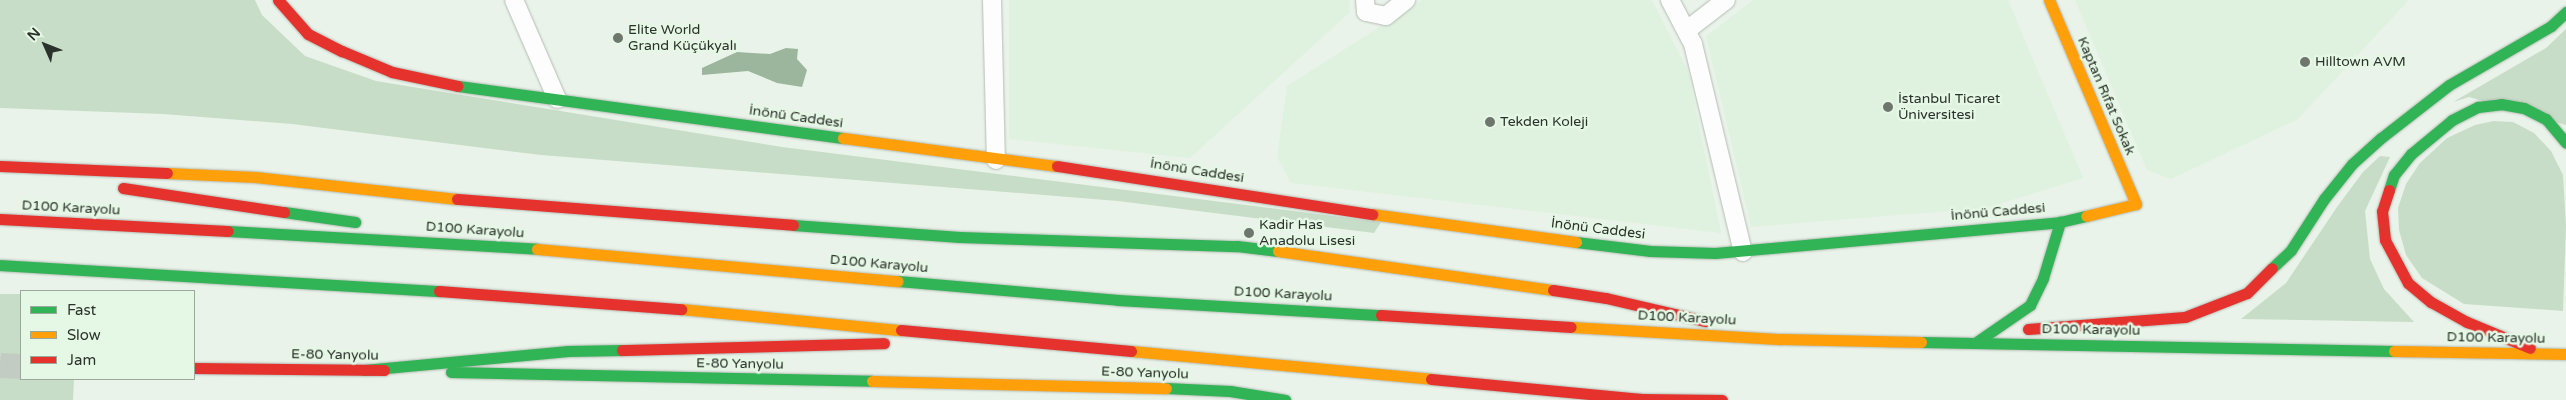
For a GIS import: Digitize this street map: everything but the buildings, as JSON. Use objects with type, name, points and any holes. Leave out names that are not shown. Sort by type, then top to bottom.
[{"type":"main road","name":"İnönü Caddesi","points":[[278,0],[308,34],[392,72],[470,88],[996,160],[1130,176],[1476,230],[1650,251],[1744,252],[2060,222],[2136,204]]},
{"type":"main road","name":"Kaptan Rıfat Sokak","points":[[2049,0],[2136,204]]},
{"type":"main road","points":[[1976,343],[2033,327],[2185,317],[2247,293],[2292,250],[2324,199],[2352,164],[2380,138],[2433,96],[2551,26],[2566,12]]},
{"type":"main road","points":[[2543,353],[2467,322],[2432,302],[2408,283],[2393,260],[2385,240],[2382,211],[2394,175],[2411,154],[2452,120],[2478,107],[2501,104],[2524,108],[2546,120],[2566,143]]},
{"type":"main road","points":[[0,166],[255,177],[482,202],[864,230],[1236,246],[1392,266],[1606,298],[1782,339]]},
{"type":"main road","points":[[0,172],[76,182]]},
{"type":"main road","points":[[114,186],[366,224]]},
{"type":"main road","name":"D100 Karayolu","points":[[0,219],[512,246],[1118,300],[1782,339],[2566,354]]},
{"type":"main road","points":[[1976,343],[2030,305],[2037,294],[2060,222]]},
{"type":"main road","points":[[385,227],[512,246]]},
{"type":"main road","points":[[0,265],[572,299],[1642,399],[1722,400]]},
{"type":"main road","points":[[364,370],[568,351],[1008,339]]},
{"type":"main road","name":"E-80 Yanyolu","points":[[195,368],[1084,385],[1230,391],[1285,400]]},
{"type":"main road","points":[[1084,385],[1142,400]]},
{"type":"street","points":[[514,0],[557,99]]},
{"type":"street","points":[[992,0],[996,160]]},
{"type":"street","points":[[1365,0],[1366,12],[1386,16],[1406,0]]},
{"type":"street","points":[[1670,0],[1687,30],[1744,252]]},
{"type":"street","points":[[1687,30],[1726,0]]},
{"type":"shaded area","points":[[0,0],[255,0],[262,15],[305,56],[376,81],[782,147],[1381,222],[1374,233],[1118,201],[541,155],[292,124],[163,114],[0,108]]},
{"type":"shaded area","points":[[1009,0],[1349,0],[1350,12],[1190,158],[1009,139]]},
{"type":"shaded area","name":"Tekden Koleji","points":[[1422,0],[1652,0],[1688,71],[1721,233],[1291,183],[1277,157],[1287,86]]},
{"type":"shaded area","name":"İstanbul Ticaret Üniversitesi","points":[[1753,0],[2008,0],[2083,178],[1986,208],[1751,227],[1706,36]]},
{"type":"shaded area","name":"Hilltown AVM","points":[[2075,0],[2409,0],[2298,119],[2171,179],[2147,170]]},
{"type":"shaded area","points":[[2566,29],[2566,125],[2469,97],[2453,102],[2546,48]]},
{"type":"shaded area","points":[[786,48],[798,49],[797,59],[807,70],[802,87],[777,83],[748,71],[702,75],[702,68],[737,52],[770,54]]},
{"type":"shaded area","points":[[2494,121],[2513,122],[2534,133],[2551,151],[2563,175],[2566,226],[2563,311],[2464,304],[2422,278],[2406,255],[2399,230],[2398,208],[2406,184],[2420,163],[2447,138],[2475,125]]},
{"type":"shaded area","points":[[2380,156],[2390,157],[2365,211],[2370,259],[2384,289],[2414,322],[2241,319],[2286,283],[2337,207],[2363,172]]},
{"type":"shaded area","points":[[0,294],[20,294],[20,380],[74,380],[73,400],[0,400]]},
{"type":"tunnel","points":[[0,365],[20,366]]},
{"type":"traffic: fast","points":[[2272,268],[2291,250],[2324,199],[2352,164],[2381,138],[2449,85],[2551,26],[2566,12]]},
{"type":"traffic: fast","points":[[458,86],[843,138]]},
{"type":"traffic: fast","points":[[2389,190],[2394,175],[2411,154],[2452,120],[2478,107],[2501,104],[2524,108],[2546,119],[2566,143]]},
{"type":"traffic: fast","points":[[284,212],[355,222]]},
{"type":"traffic: fast","points":[[1576,242],[1650,251],[1715,253],[2060,222],[2086,216]]},
{"type":"traffic: fast","points":[[1975,343],[2030,305],[2043,278],[2060,222]]},
{"type":"traffic: fast","points":[[793,225],[960,237],[1237,246],[1278,251]]},
{"type":"traffic: fast","points":[[228,231],[537,249]]},
{"type":"traffic: fast","points":[[0,265],[439,291]]},
{"type":"traffic: fast","points":[[898,281],[1118,300],[1381,315]]},
{"type":"traffic: fast","points":[[1921,342],[2394,351]]},
{"type":"traffic: fast","points":[[364,370],[568,351],[622,350]]},
{"type":"traffic: fast","points":[[451,372],[872,381]]},
{"type":"traffic: fast","points":[[1166,388],[1230,391],[1285,400]]},
{"type":"traffic: slow","points":[[2049,0],[2136,204],[2086,216]]},
{"type":"traffic: slow","points":[[843,138],[1057,166]]},
{"type":"traffic: slow","points":[[167,173],[255,177],[457,199]]},
{"type":"traffic: slow","points":[[1372,214],[1576,242]]},
{"type":"traffic: slow","points":[[537,249],[898,281]]},
{"type":"traffic: slow","points":[[1278,251],[1553,290]]},
{"type":"traffic: slow","points":[[681,309],[901,330]]},
{"type":"traffic: slow","points":[[1571,327],[1782,339],[1921,342]]},
{"type":"traffic: slow","points":[[1131,351],[1431,379]]},
{"type":"traffic: slow","points":[[2394,351],[2566,354]]},
{"type":"traffic: slow","points":[[872,381],[1166,388]]},
{"type":"traffic: jam","points":[[278,0],[308,34],[342,51],[392,72],[458,86]]},
{"type":"traffic: jam","points":[[0,166],[167,173]]},
{"type":"traffic: jam","points":[[1057,166],[1372,214]]},
{"type":"traffic: jam","points":[[123,188],[284,212]]},
{"type":"traffic: jam","points":[[2389,190],[2382,211],[2385,240],[2408,283],[2431,302],[2467,322],[2530,348]]},
{"type":"traffic: jam","points":[[457,199],[793,225]]},
{"type":"traffic: jam","points":[[0,219],[228,231]]},
{"type":"traffic: jam","points":[[2028,329],[2185,317],[2247,293],[2272,268]]},
{"type":"traffic: jam","points":[[1553,290],[1606,298],[1705,321]]},
{"type":"traffic: jam","points":[[439,291],[681,309]]},
{"type":"traffic: jam","points":[[1381,315],[1571,327]]},
{"type":"traffic: jam","points":[[901,330],[1131,351]]},
{"type":"traffic: jam","points":[[622,350],[884,343]]},
{"type":"traffic: jam","points":[[195,368],[384,370]]},
{"type":"traffic: jam","points":[[1431,379],[1642,399],[1722,400]]},
{"type":"place","name":"Elite World Grand Küçükyalı","points":[[618,38]]},
{"type":"place","name":"Hilltown AVM","points":[[2305,62]]},
{"type":"place","name":"İstanbul Ticaret Üniversitesi","points":[[1888,107]]},
{"type":"place","name":"Tekden Koleji","points":[[1490,122]]},
{"type":"place","name":"Kadir Has Anadolu Lisesi","points":[[1249,233]]}]
